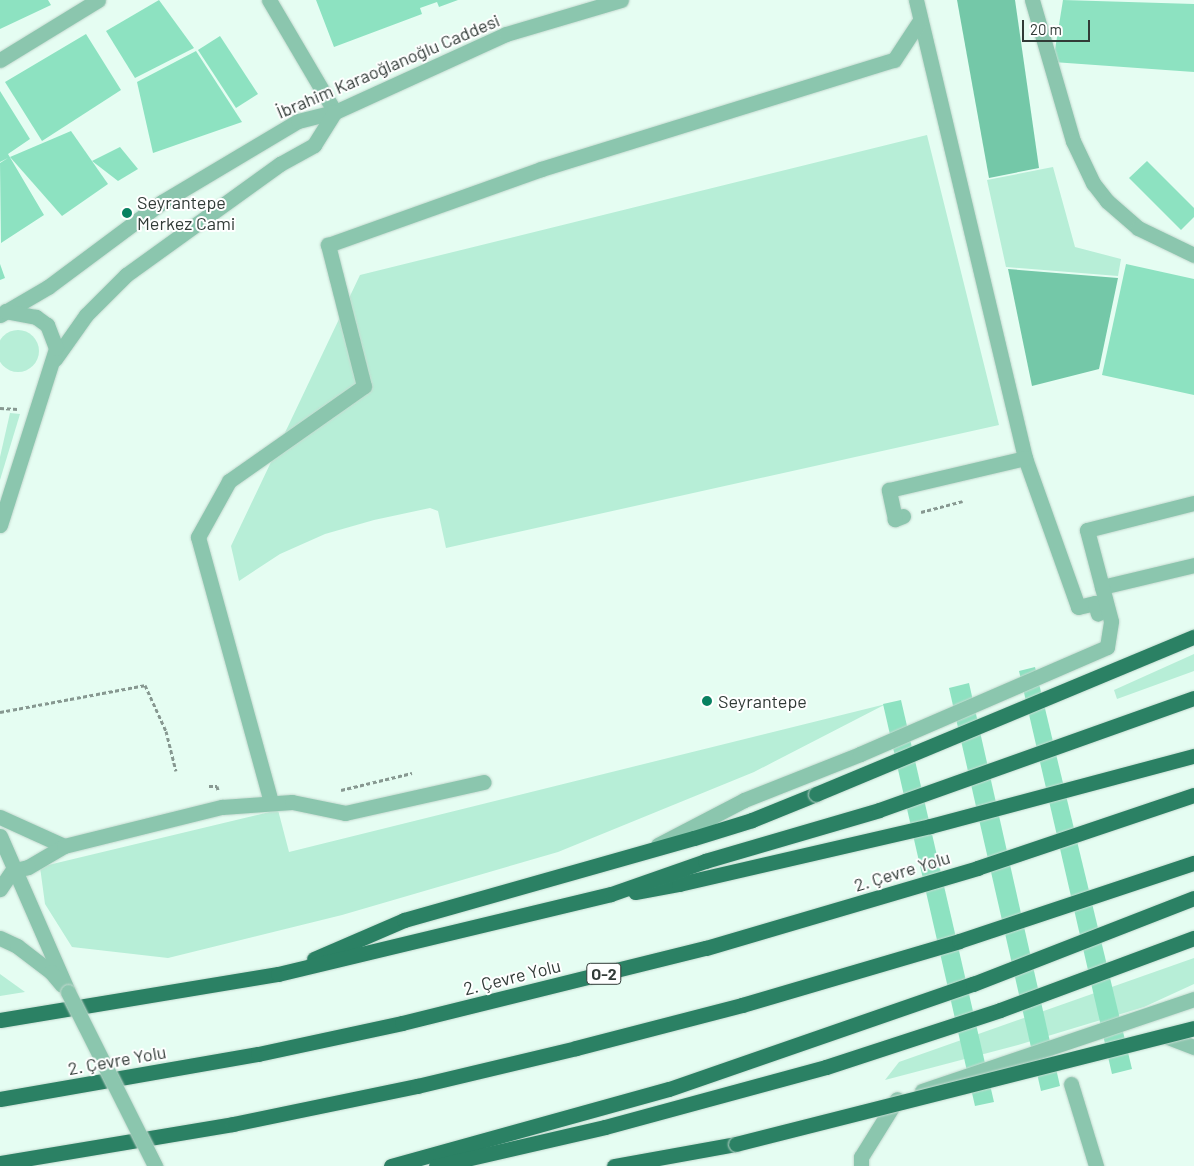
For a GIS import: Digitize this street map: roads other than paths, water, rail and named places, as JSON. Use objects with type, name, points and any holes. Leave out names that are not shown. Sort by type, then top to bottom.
[{"type":"highway","points":[[278,974],[404,920],[752,820],[1194,637]]},
{"type":"highway","points":[[611,894],[706,861],[879,810],[1194,698]]},
{"type":"highway","points":[[0,1020],[278,974],[611,894],[680,884],[930,826],[1194,756]]},
{"type":"highway","name":"2. Çevre Yolu","points":[[0,1099],[258,1054],[392,1026],[706,948],[976,868],[1194,794]]},
{"type":"highway","points":[[0,1163],[233,1124],[417,1086],[567,1050],[742,1005],[959,941],[1194,863]]},
{"type":"highway","points":[[391,1166],[678,1086],[973,984],[1194,898]]},
{"type":"highway","points":[[436,1166],[605,1127],[826,1067],[1000,1010],[1194,938]]},
{"type":"highway","points":[[614,1166],[736,1144],[1194,1028]]},
{"type":"street","points":[[0,60],[98,0]]},
{"type":"street","points":[[0,525],[55,358],[86,315],[126,275],[280,164],[314,146],[335,112],[269,0]]},
{"type":"street","name":"İbrahim Karaoğlanoğlu Caddesi","points":[[3,312],[48,287],[162,202],[298,121],[335,112],[506,34],[621,0]]},
{"type":"street","points":[[916,0],[919,22],[1025,458],[1078,607],[1095,603],[1098,614]]},
{"type":"street","points":[[1032,0],[1073,141],[1093,183],[1107,201],[1138,228],[1194,255]]},
{"type":"street","points":[[271,802],[198,537],[229,481],[364,386],[328,245],[541,169],[894,60],[919,22]]},
{"type":"street","points":[[3,312],[36,316],[47,325],[53,336],[55,358]]},
{"type":"street","points":[[903,516],[895,519],[889,490],[1025,458]]},
{"type":"street","points":[[648,851],[744,800],[860,754],[1107,647],[1111,621],[1087,530],[1194,503]]},
{"type":"street","points":[[1102,587],[1194,565]]},
{"type":"street","points":[[0,889],[12,870],[28,867],[64,846],[222,806],[292,802],[345,813],[484,782]]},
{"type":"street","points":[[0,817],[64,846]]},
{"type":"street","points":[[0,836],[12,870],[40,923],[68,992],[155,1166]]},
{"type":"street","points":[[0,938],[17,946],[52,972],[68,992]]},
{"type":"street","points":[[861,1166],[861,1157],[894,1100],[1194,998]]},
{"type":"street","points":[[1165,1036],[1194,1047]]},
{"type":"street","points":[[1072,1084],[1096,1166]]},
{"type":"place","name":"Seyrantepe Merkez Cami","points":[[127,213]]},
{"type":"place","name":"Seyrantepe","points":[[707,701]]}]
